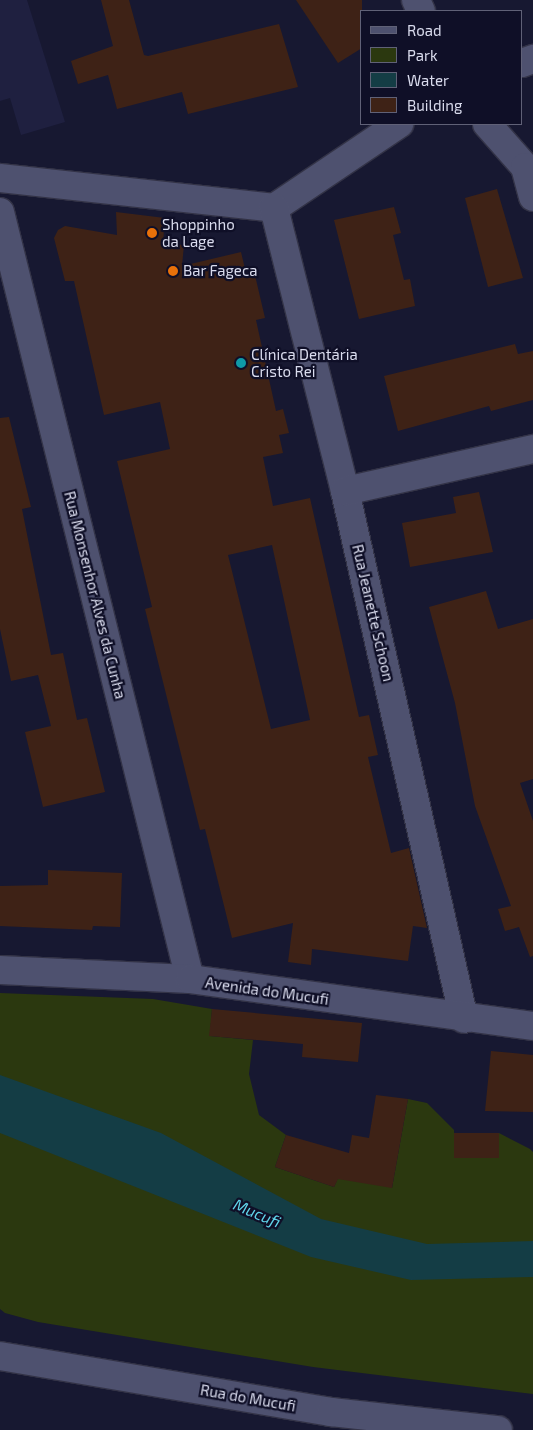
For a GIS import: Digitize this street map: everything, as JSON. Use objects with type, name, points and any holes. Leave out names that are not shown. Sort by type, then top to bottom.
[{"type":"street","points":[[0,178],[274,208],[398,125]]},
{"type":"street","points":[[488,125],[525,167],[533,197]]},
{"type":"street","name":"Rua Jeanette Schoon","points":[[274,208],[345,491],[464,1019]]},
{"type":"street","name":"Rua Monsenhor Alves da Cunha","points":[[0,212],[190,979]]},
{"type":"street","points":[[345,491],[533,449]]},
{"type":"street","name":"Avenida do Mucufi","points":[[0,970],[190,979],[464,1019],[533,1026]]},
{"type":"street","name":"Rua do Mucufi","points":[[0,1356],[333,1421],[498,1430]]},
{"type":"shaded area","points":[[0,0],[27,0],[65,122],[21,135],[10,98],[0,101]]},
{"type":"green space","points":[[0,993],[153,999],[212,1009],[210,1036],[253,1040],[249,1074],[259,1115],[286,1135],[275,1167],[334,1187],[349,1153],[392,1188],[408,1099],[427,1103],[454,1130],[455,1158],[499,1158],[499,1133],[530,1149],[533,1152],[533,1394],[313,1367],[38,1322],[5,1313],[0,1309]]},
{"type":"water","name":"Mucufi","points":[[0,1075],[161,1133],[321,1219],[427,1244],[533,1241],[533,1277],[411,1280],[311,1257],[0,1133]]},
{"type":"building","points":[[101,0],[129,0],[144,55],[148,56],[279,24],[298,87],[188,114],[182,92],[117,109],[108,75],[78,84],[71,61],[113,46]]},
{"type":"building","points":[[296,0],[362,0],[362,10],[360,10],[360,49],[338,63]]},
{"type":"building","points":[[497,189],[523,278],[488,287],[465,198]]},
{"type":"building","points":[[394,207],[401,233],[393,235],[404,280],[410,279],[415,306],[359,319],[334,220]]},
{"type":"building","points":[[116,212],[165,218],[163,243],[184,245],[182,266],[241,252],[246,273],[254,271],[265,318],[256,320],[276,411],[283,409],[289,433],[279,435],[283,453],[263,457],[273,506],[310,498],[359,717],[369,715],[378,755],[368,757],[391,853],[409,848],[427,928],[413,926],[408,961],[312,949],[311,965],[288,962],[293,923],[232,938],[205,829],[200,830],[145,609],[152,607],[117,461],[170,449],[160,402],[104,415],[74,281],[65,281],[54,238],[58,230],[65,226],[117,235]],"holes":[[[272,545],[310,720],[271,729],[228,555]]]},
{"type":"building","points":[[515,344],[518,354],[533,351],[533,400],[491,411],[489,406],[398,431],[384,376]]},
{"type":"building","points":[[9,417],[31,507],[22,509],[51,655],[63,653],[77,720],[87,718],[105,792],[43,807],[25,732],[51,726],[38,675],[11,681],[0,629],[0,418]]},
{"type":"building","points":[[479,492],[493,552],[410,567],[402,523],[456,513],[453,497]]},
{"type":"building","points":[[486,591],[498,629],[533,619],[533,779],[520,783],[533,821],[533,956],[530,957],[519,927],[505,931],[498,909],[511,906],[475,806],[455,703],[429,607]]},
{"type":"building","points":[[48,870],[122,873],[120,927],[93,926],[92,930],[0,926],[0,886],[48,885]]},
{"type":"building","points":[[212,1009],[362,1023],[358,1062],[302,1057],[303,1044],[209,1036]]},
{"type":"building","points":[[491,1051],[533,1055],[533,1112],[485,1111]]},
{"type":"building","points":[[376,1095],[408,1099],[392,1188],[338,1179],[334,1187],[275,1167],[286,1135],[349,1153],[352,1135],[369,1138]]},
{"type":"building","points":[[454,1133],[499,1133],[499,1158],[454,1158]]},
{"type":"place","name":"Shoppinho da Lage","points":[[152,233]]},
{"type":"place","name":"Bar Fageca","points":[[173,271]]},
{"type":"place","name":"Clínica Dentária Cristo Rei","points":[[241,363]]}]
